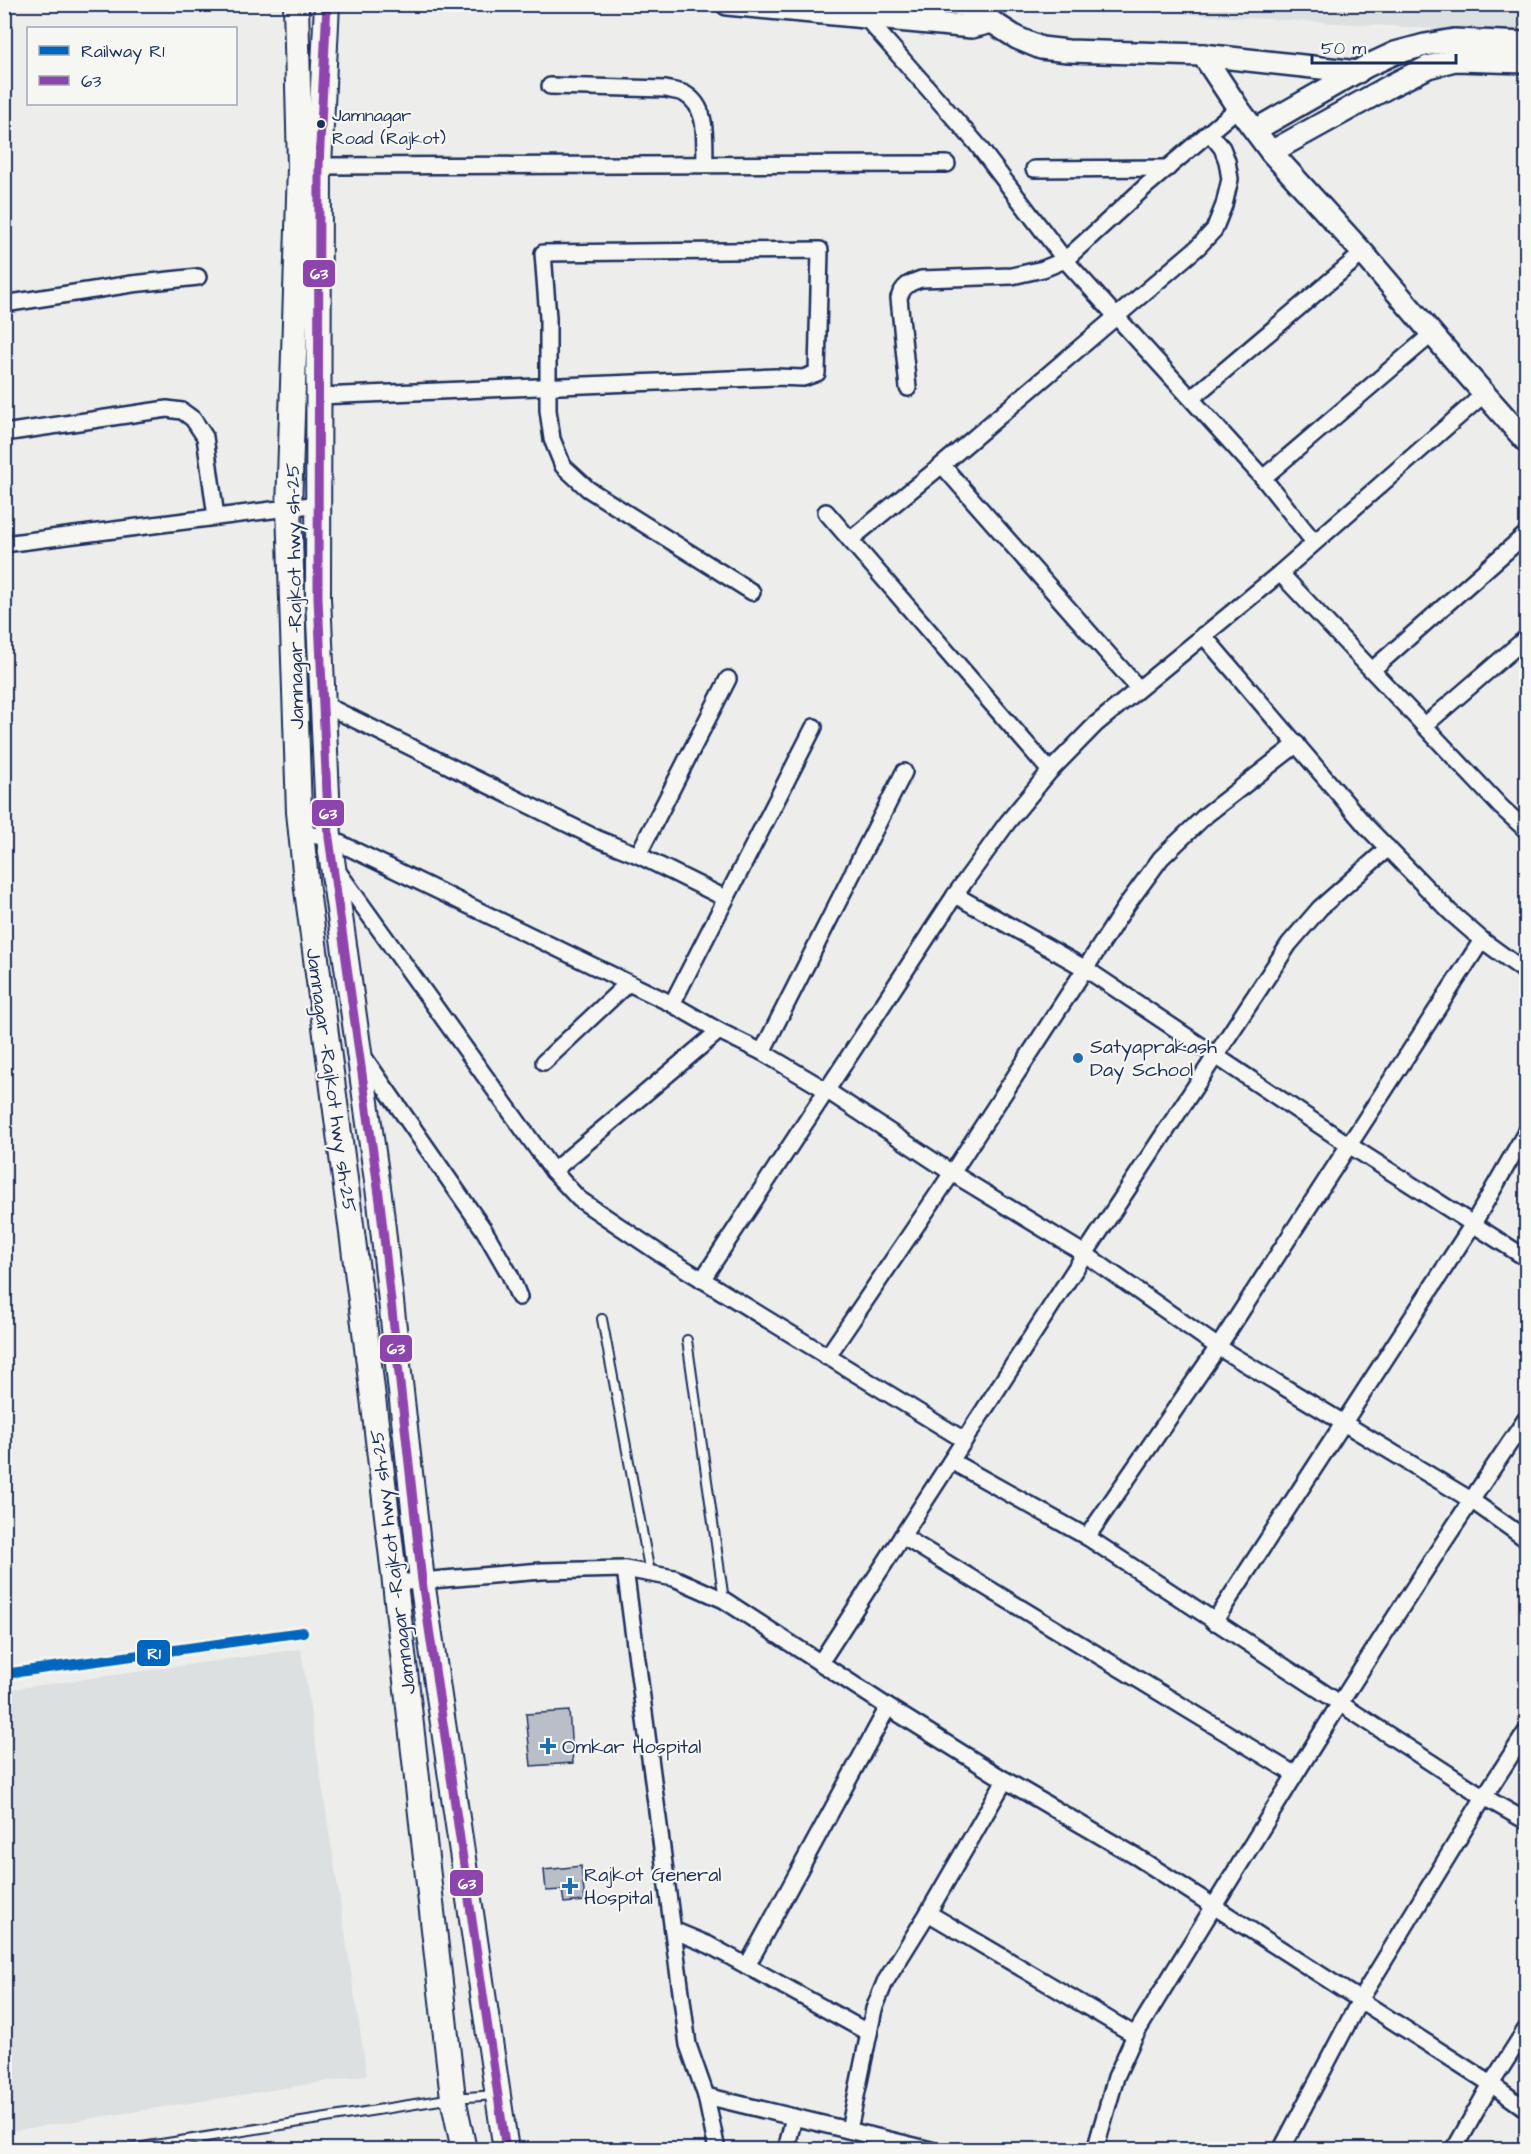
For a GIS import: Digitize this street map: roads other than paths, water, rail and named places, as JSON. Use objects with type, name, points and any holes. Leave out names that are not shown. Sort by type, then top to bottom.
[{"type":"main road","name":"Jamnagar -Rajkot hwy sh-25","points":[[296,4],[300,167],[288,508],[301,833],[366,1339],[453,2098],[464,2150]]},
{"type":"main road","points":[[327,4],[319,166],[318,598],[329,838],[380,1202],[422,1581],[506,2150]]},
{"type":"main road","points":[[727,4],[972,27],[992,22]]},
{"type":"main road","points":[[955,4],[977,8],[992,22],[1017,38],[1041,48],[1068,51],[1203,55],[1358,72]]},
{"type":"main road","points":[[1255,130],[1395,53],[1454,40],[1527,43]]},
{"type":"main road","points":[[1203,55],[1271,152],[1363,253],[1527,441]]},
{"type":"main road","points":[[1271,152],[1392,85],[1428,68],[1455,60],[1527,62]]},
{"type":"street","points":[[866,18],[976,143],[1065,260],[1263,478],[1314,542]]},
{"type":"street","points":[[550,86],[666,89],[684,94],[699,107],[704,121],[705,163]]},
{"type":"street","points":[[908,388],[899,298],[902,289],[910,282],[921,279],[1012,276],[1043,269],[1065,260],[1238,108]]},
{"type":"street","points":[[850,540],[1118,316],[1198,247],[1214,230],[1224,205],[1230,179],[1222,147],[1210,133]]},
{"type":"street","points":[[319,166],[947,164]]},
{"type":"street","points":[[1034,169],[1168,168]]},
{"type":"street","points":[[319,396],[548,388],[776,377],[803,378],[817,373],[820,250],[543,253],[548,318],[548,388],[548,410],[552,439],[563,466],[588,489],[752,592]]},
{"type":"street","points":[[1192,398],[1363,253]]},
{"type":"street","points":[[4,304],[132,284],[198,277]]},
{"type":"street","points":[[1263,478],[1432,334]]},
{"type":"street","points":[[702,1280],[955,895],[1007,823],[1050,771],[1096,724],[1138,687],[1280,573],[1484,394]]},
{"type":"street","points":[[4,433],[167,409],[182,411],[193,418],[205,437],[216,517]]},
{"type":"street","points":[[942,465],[1138,687]]},
{"type":"street","points":[[4,544],[319,504]]},
{"type":"street","points":[[826,512],[1050,771]]},
{"type":"street","points":[[1372,670],[1527,534]]},
{"type":"street","points":[[1280,573],[1501,807],[1527,830]]},
{"type":"street","points":[[1203,635],[1366,826],[1450,912],[1482,940],[1527,972]]},
{"type":"street","points":[[1424,726],[1527,638]]},
{"type":"street","points":[[638,855],[729,679]]},
{"type":"street","points":[[323,704],[598,839],[638,855],[725,898]]},
{"type":"street","points":[[672,1004],[814,727]]},
{"type":"street","points":[[827,1358],[952,1173],[1128,903],[1161,858],[1206,814],[1297,744]]},
{"type":"street","points":[[762,1052],[904,772]]},
{"type":"street","points":[[301,833],[329,838],[672,1004],[762,1052],[826,1090],[952,1173],[1085,1254],[1218,1347],[1471,1500],[1527,1539]]},
{"type":"street","points":[[820,1663],[1289,944],[1320,908],[1388,848]]},
{"type":"street","points":[[333,866],[553,1171],[579,1199],[702,1280],[964,1440]]},
{"type":"street","points":[[955,895],[1086,969],[1349,1145],[1527,1258]]},
{"type":"street","points":[[1087,1537],[1218,1347],[1482,940]]},
{"type":"street","points":[[544,1062],[627,984]]},
{"type":"street","points":[[553,1171],[719,1031]]},
{"type":"street","points":[[359,1051],[484,1230],[510,1275],[519,1297]]},
{"type":"street","points":[[1214,1622],[1473,1224],[1527,1132]]},
{"type":"street","points":[[1095,2150],[1116,2077],[1135,2035],[1294,1774],[1471,1500],[1527,1419]]},
{"type":"street","points":[[951,1461],[1087,1537],[1484,1797],[1527,1821]]},
{"type":"street","points":[[902,1536],[1294,1774]]},
{"type":"street","points":[[395,1583],[542,1571],[626,1569],[674,1578],[724,1600],[1005,1780],[1137,1857],[1527,2109]]},
{"type":"street","points":[[626,1569],[688,2045],[706,2096],[717,2150]]},
{"type":"street","points":[[747,1966],[888,1707]]},
{"type":"street","points":[[1281,2150],[1360,2000],[1484,1797],[1527,1732]]},
{"type":"street","points":[[849,2130],[868,2033],[874,2009],[885,1982],[1005,1780]]},
{"type":"street","points":[[928,1913],[1135,2035]]},
{"type":"street","points":[[673,1930],[709,1945],[868,2033]]},
{"type":"street","points":[[1454,2150],[1491,2084],[1527,2029]]},
{"type":"street","points":[[706,2096],[930,2150]]},
{"type":"street","points":[[786,2150],[794,2116]]},
{"type":"lane","points":[[602,1319],[650,1574]]},
{"type":"lane","points":[[687,1340],[724,1600]]},
{"type":"lane","points":[[123,2150],[453,2098],[498,2095]]},
{"type":"rail line","name":"R1","points":[[4,1674],[303,1632]]},
{"type":"place","name":"Jamnagar Road (Rajkot)","points":[[321,124]]},
{"type":"place","name":"Satyaprakash Day School","points":[[1078,1058]]},
{"type":"place","name":"Omkar Hospital","points":[[548,1746]]},
{"type":"place","name":"Rajkot General Hospital","points":[[570,1886]]}]
